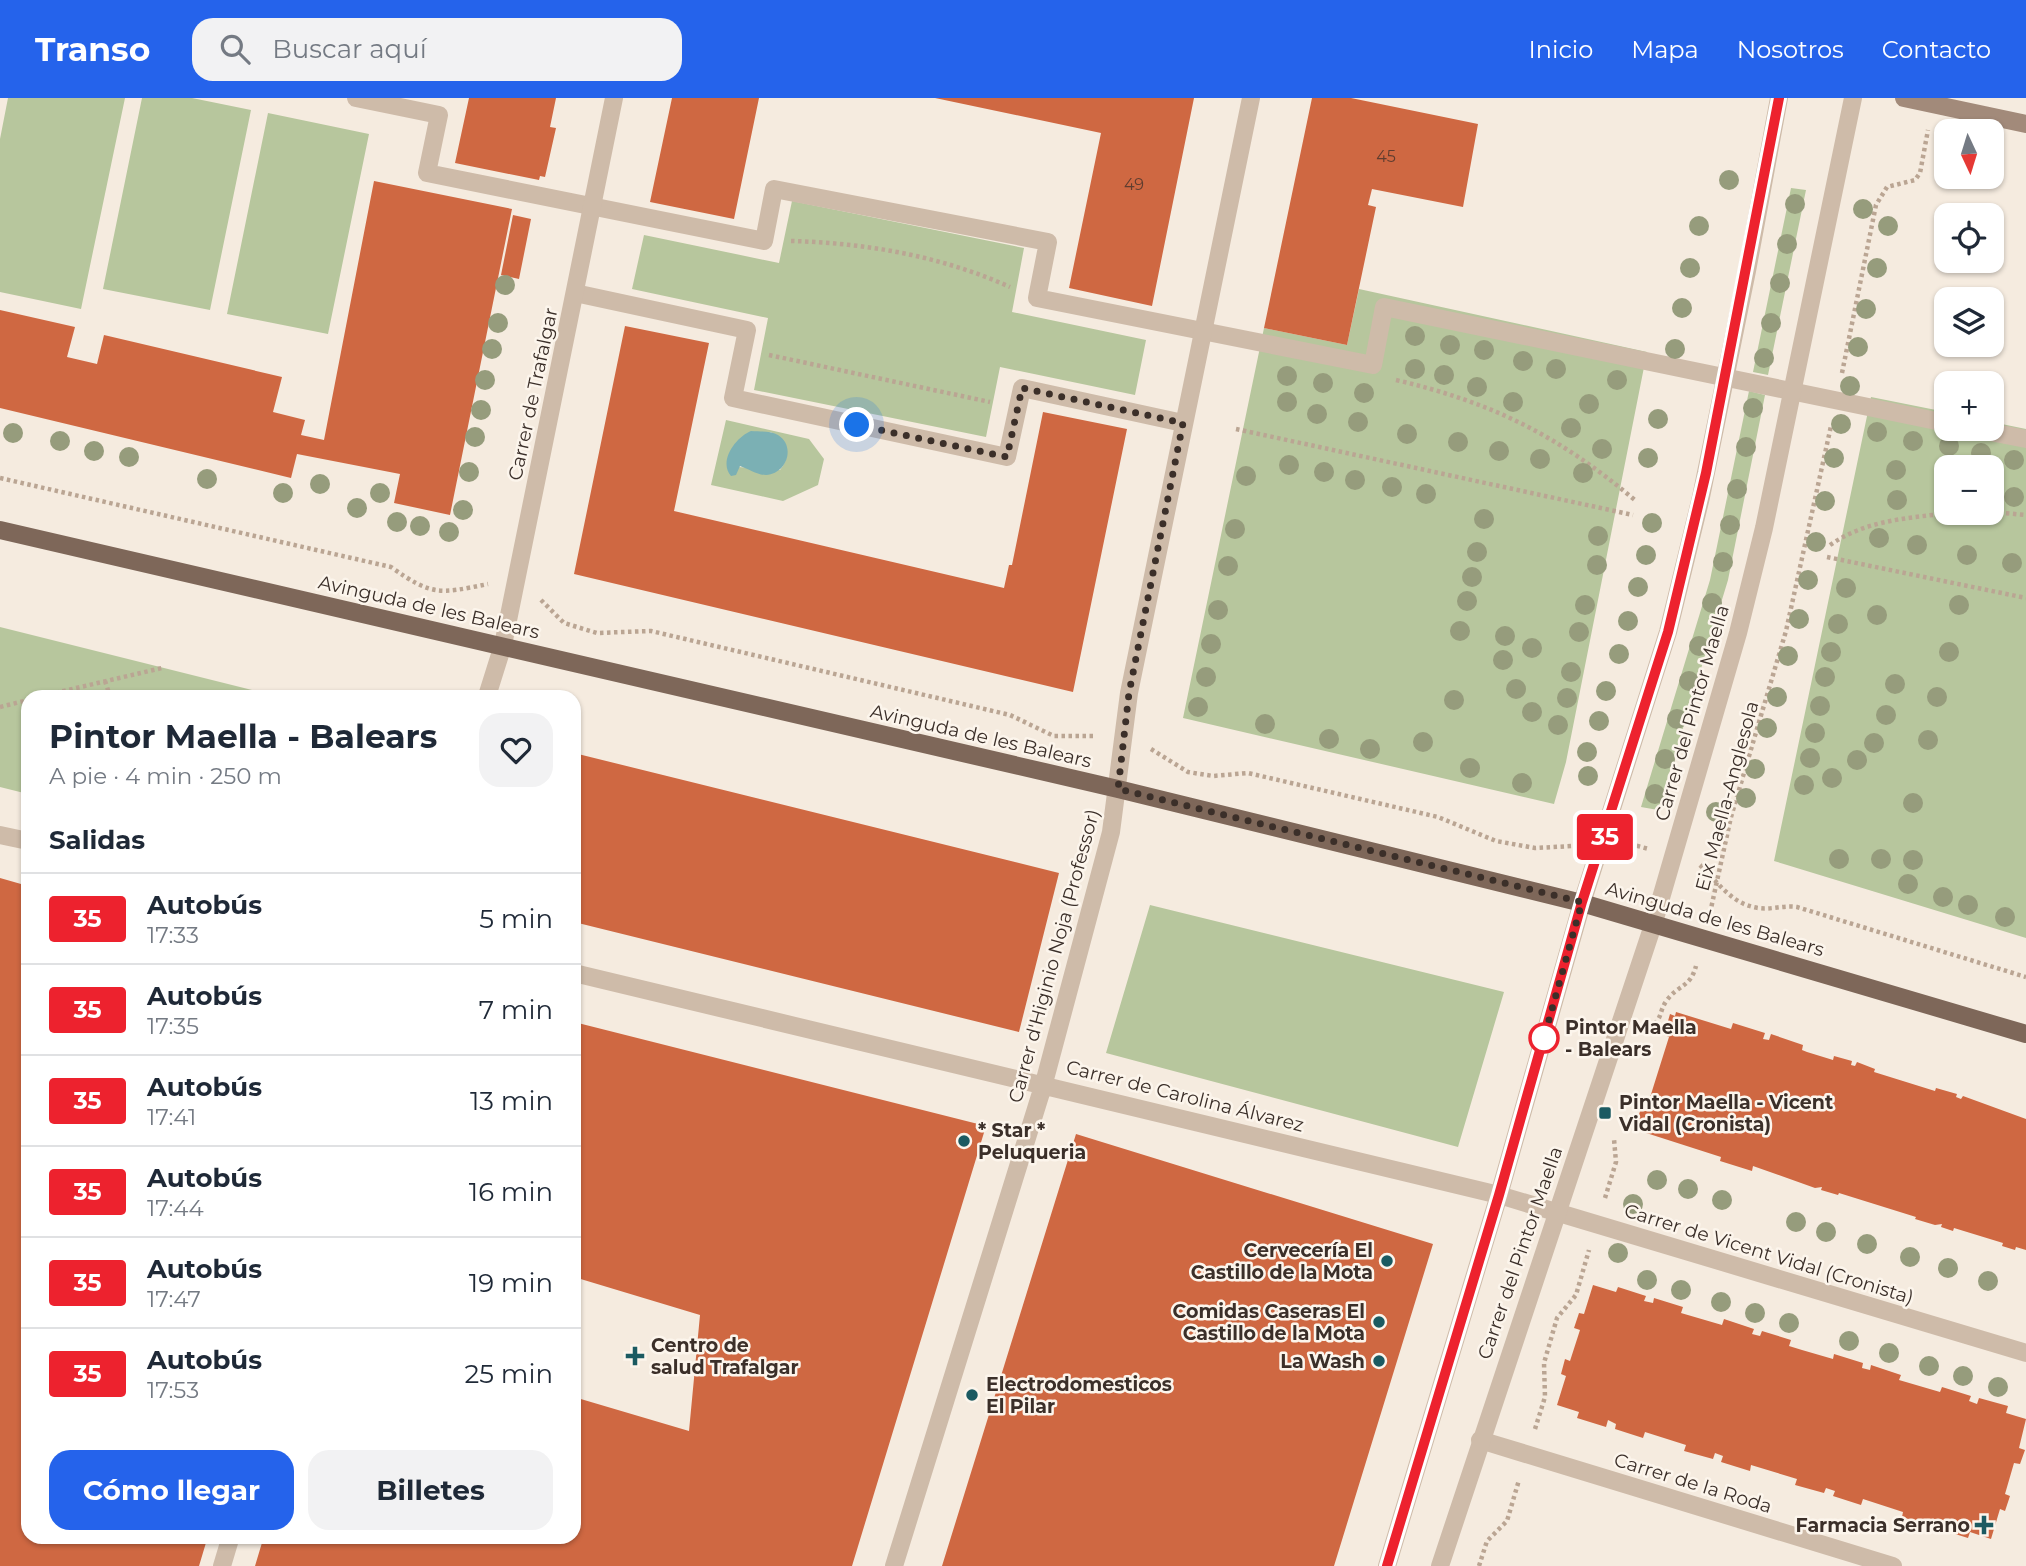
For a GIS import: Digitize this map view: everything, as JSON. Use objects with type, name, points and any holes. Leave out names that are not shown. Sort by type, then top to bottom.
[{"type":"main road","points":[[1904,98],[2026,124]]},
{"type":"main road","name":"Avinguda de les Balears","points":[[0,530],[1118,789],[1582,902],[2026,1034]]},
{"type":"street","points":[[356,98],[439,115],[427,173],[764,241],[774,189],[1048,242],[1037,298],[1373,365],[1384,307],[1934,420]]},
{"type":"street","name":"Carrer de Trafalgar","points":[[489,690],[503,645],[614,98]]},
{"type":"street","name":"Carrer d'Higinio Noja (Professor)","points":[[894,1566],[1044,1083],[1111,832],[1129,693],[1251,98]]},
{"type":"street","name":"Carrer del Pintor Maella","points":[[1387,1566],[1499,1195],[1582,902],[1668,632],[1726,377],[1779,98]]},
{"type":"street","name":"Carrer del Pintor Maella","points":[[1440,1566],[1654,922],[1738,633],[1853,98]]},
{"type":"street","points":[[575,293],[747,330],[733,398],[1007,457],[1022,388],[1183,423]]},
{"type":"street","points":[[2004,435],[2026,439]]},
{"type":"street","points":[[0,835],[21,840]]},
{"type":"street","name":"Carrer de Carolina Álvarez","points":[[581,974],[1044,1083],[1499,1195]]},
{"type":"street","name":"Carrer de Vicent Vidal (Cronista)","points":[[1499,1195],[2026,1353]]},
{"type":"street","name":"Carrer de la Roda","points":[[1480,1440],[1893,1566]]},
{"type":"street","points":[[222,1566],[229,1544]]},
{"type":"path","name":"Eix Maella-Anglesola","points":[[1642,1037],[1659,1023],[1667,1000],[1692,980],[1731,817],[1792,606],[1876,205],[1887,187],[1915,180],[1920,173],[1933,104]]},
{"type":"path","points":[[764,241],[829,242],[905,254],[976,273],[1037,298]]},
{"type":"path","points":[[743,350],[1018,408]]},
{"type":"path","points":[[1373,365],[1394,379],[1477,403],[1524,422],[1563,445],[1636,500]]},
{"type":"path","points":[[1236,429],[1633,515]]},
{"type":"path","points":[[0,478],[391,567],[419,587],[444,593],[492,584],[534,592],[564,623],[597,633],[651,631],[1010,715],[1054,736],[1124,741],[1146,746],[1188,772],[1213,776],[1248,773],[1438,817],[1496,841],[1535,848],[1627,843],[1698,863],[1716,886],[1736,899],[1758,908],[1797,907],[2026,976]]},
{"type":"path","points":[[2004,513],[2026,515]]},
{"type":"path","points":[[1830,545],[1848,533],[1868,526],[1934,516]]},
{"type":"path","points":[[1827,557],[2026,598]]},
{"type":"path","points":[[67,690],[162,668]]},
{"type":"path","points":[[105,681],[108,690]]},
{"type":"path","points":[[0,707],[21,702]]},
{"type":"path","points":[[1479,1566],[1487,1541],[1507,1521],[1528,1454],[1545,1397],[1543,1369],[1557,1318],[1576,1295],[1616,1162],[1615,1131]]},
{"type":"green space","points":[[8,98],[125,98],[81,309],[0,292],[0,139]]},
{"type":"green space","points":[[142,98],[192,98],[251,110],[210,310],[103,289]]},
{"type":"green space","points":[[268,113],[369,134],[328,334],[227,314]]},
{"type":"green space","points":[[1791,188],[1806,190],[1768,375],[1753,372]]},
{"type":"green space","points":[[792,201],[1024,248],[1012,312],[1146,340],[1135,395],[1000,367],[986,437],[754,390],[768,318],[632,289],[644,235],[779,263]]},
{"type":"green space","points":[[1359,289],[1647,352],[1566,762],[1554,804],[1183,718],[1264,328],[1347,345]]},
{"type":"green space","points":[[1749,391],[1765,395],[1728,580],[1658,810],[1641,807],[1710,580]]},
{"type":"green space","points":[[1871,397],[1934,410],[1934,441],[2004,441],[2004,424],[2026,429],[2026,938],[1774,861]]},
{"type":"green space","points":[[726,420],[809,439],[824,459],[818,485],[783,501],[711,485]],"holes":[[[770,432],[781,438],[787,453],[780,470],[738,467]]]},
{"type":"green space","points":[[0,627],[252,690],[21,690],[21,792],[0,787]]},
{"type":"green space","points":[[1150,905],[1504,992],[1458,1147],[1106,1053]]},
{"type":"water","points":[[751,431],[778,435],[787,446],[787,459],[779,470],[773,473],[759,474],[740,466],[736,475],[731,476],[727,463],[731,450],[740,438]]},
{"type":"building","points":[[469,98],[556,98],[550,127],[556,128],[545,177],[540,176],[539,180],[455,163]]},
{"type":"building","points":[[672,98],[759,98],[734,219],[650,202]]},
{"type":"building","points":[[935,98],[1194,98],[1152,306],[1069,288],[1101,133]]},
{"type":"building","points":[[1312,98],[1351,98],[1478,124],[1463,207],[1372,189],[1368,205],[1376,207],[1347,345],[1264,328]]},
{"type":"building","points":[[374,181],[512,209],[450,515],[394,503],[400,474],[297,454],[291,478],[0,408],[0,310],[75,327],[67,357],[97,364],[104,335],[282,377],[273,412],[305,420],[301,435],[324,440]]},
{"type":"building","points":[[513,215],[531,219],[519,279],[501,275]]},
{"type":"building","points":[[625,326],[709,343],[674,511],[1004,588],[1009,565],[1012,565],[1043,412],[1127,429],[1073,692],[574,574]]},
{"type":"building","points":[[581,755],[1059,873],[1019,1032],[581,924]]},
{"type":"building","points":[[0,878],[21,884],[21,1544],[206,1544],[199,1566],[0,1566]]},
{"type":"building","points":[[1676,1012],[1731,1029],[1733,1023],[1765,1033],[1763,1039],[1769,1040],[1771,1034],[1803,1045],[1802,1050],[1807,1052],[1833,1060],[1834,1056],[1852,1061],[1851,1065],[1855,1066],[1857,1062],[1875,1069],[1874,1072],[1935,1091],[1936,1088],[1957,1094],[1956,1097],[1961,1099],[1963,1096],[2026,1119],[2026,1250],[2016,1247],[2015,1250],[2002,1246],[2003,1243],[1954,1228],[1953,1231],[1941,1227],[1942,1224],[1935,1225],[1915,1219],[1916,1217],[1821,1190],[1822,1187],[1815,1188],[1753,1166],[1752,1171],[1720,1161],[1721,1157],[1640,1131],[1635,1127],[1642,1105],[1647,1107],[1669,1037],[1664,1035],[1670,1014],[1675,1016]]},
{"type":"building","points":[[581,1024],[986,1126],[852,1566],[255,1566],[262,1544],[581,1544],[581,1399],[689,1431],[700,1315],[581,1279]]},
{"type":"building","points":[[1076,1134],[1433,1244],[1334,1566],[942,1566]]},
{"type":"building","points":[[1593,1285],[1616,1292],[1618,1287],[1646,1296],[1644,1301],[1653,1303],[1654,1298],[1683,1307],[1681,1313],[1722,1325],[1724,1319],[1754,1329],[1752,1334],[1760,1336],[1762,1331],[1791,1340],[1789,1346],[1833,1359],[1834,1354],[1863,1363],[1862,1368],[1870,1370],[1871,1365],[1901,1375],[1899,1380],[1940,1392],[1942,1387],[1971,1396],[1969,1401],[1977,1404],[1979,1398],[2008,1406],[2006,1413],[2026,1419],[2019,1448],[2025,1450],[2020,1464],[2014,1463],[2005,1494],[2010,1496],[2005,1511],[2000,1509],[1991,1539],[1970,1532],[1968,1538],[1939,1529],[1940,1524],[1932,1521],[1931,1526],[1902,1517],[1903,1512],[1863,1499],[1861,1505],[1833,1496],[1835,1491],[1826,1488],[1824,1493],[1795,1485],[1797,1479],[1751,1465],[1750,1471],[1721,1462],[1723,1456],[1715,1453],[1713,1459],[1684,1451],[1686,1445],[1645,1432],[1643,1438],[1615,1429],[1616,1424],[1608,1420],[1606,1427],[1577,1418],[1579,1412],[1557,1405],[1566,1376],[1561,1374],[1565,1359],[1570,1361],[1580,1330],[1574,1328],[1579,1313],[1584,1314]]},
{"type":"bus line","name":"35","points":[[1387,1566],[1499,1195],[1582,902],[1668,632],[1706,473],[1779,98]]},
{"type":"place","name":"Pintor Maella - Balears","points":[[1544,1038]]},
{"type":"place","name":"Pintor Maella - Vicent Vidal (Cronista)","points":[[1605,1113]]},
{"type":"place","name":"* Star * Peluqueria","points":[[964,1141]]},
{"type":"place","name":"Cervecería El Castillo de la Mota","points":[[1387,1261]]},
{"type":"place","name":"Comidas Caseras El Castillo de la Mota","points":[[1379,1322]]},
{"type":"place","name":"Centro de salud Trafalgar","points":[[635,1356]]},
{"type":"place","name":"La Wash","points":[[1379,1361]]},
{"type":"place","name":"Electrodomesticos El Pilar","points":[[972,1395]]},
{"type":"place","name":"Farmacia Serrano","points":[[1984,1525]]},
{"type":"route","points":[[857,425],[1007,457],[1022,388],[1183,423],[1129,693],[1118,789],[1582,902],[1542,1045],[1544,1038]]}]
